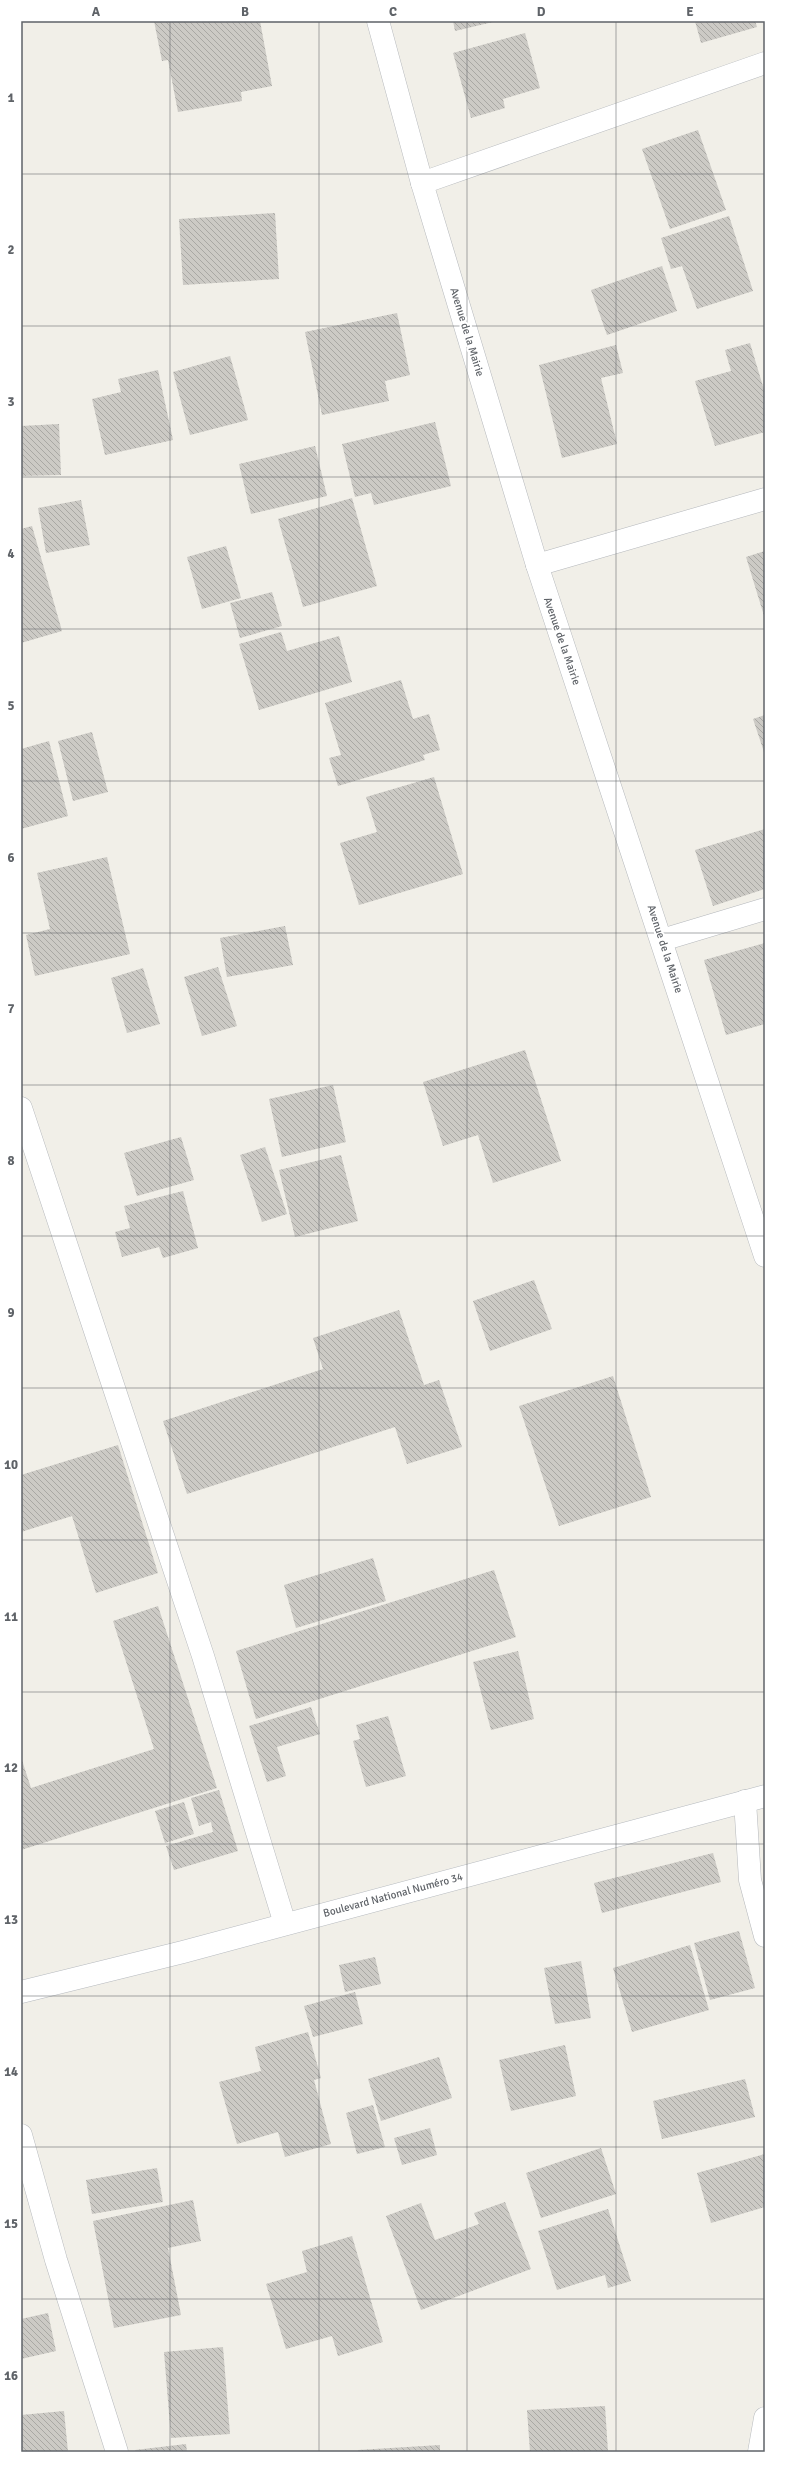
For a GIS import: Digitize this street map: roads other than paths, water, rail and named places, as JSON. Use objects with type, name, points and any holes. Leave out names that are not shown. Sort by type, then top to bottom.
[{"type":"street","name":"Avenue de la Mairie","points":[[378,21],[422,183],[537,565],[662,940],[765,1256]]},
{"type":"street","points":[[422,183],[765,63]]},
{"type":"street","points":[[537,565],[765,499]]},
{"type":"street","points":[[662,940],[765,908]]},
{"type":"street","points":[[21,1108],[203,1656],[285,1924]]},
{"type":"street","points":[[755,1798],[750,1880],[765,1936]]},
{"type":"street","name":"Boulevard National Numéro 34","points":[[21,1992],[285,1924],[755,1798]]},
{"type":"street","points":[[21,2135],[56,2260],[117,2452]]},
{"type":"street","points":[[759,2452],[765,2418]]}]
